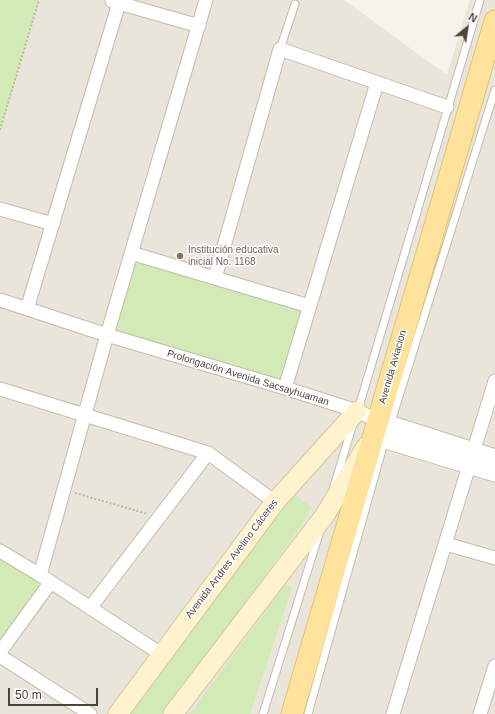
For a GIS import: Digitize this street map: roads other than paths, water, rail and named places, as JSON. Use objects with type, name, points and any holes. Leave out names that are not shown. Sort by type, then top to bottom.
[{"type":"main road","name":"Avenida Aviacion","points":[[292,714],[381,430],[495,20]]},
{"type":"main road","name":"Avenida Andres Avelino Cáceres","points":[[118,714],[275,502],[357,412]]},
{"type":"main road","points":[[173,714],[325,515],[381,430]]},
{"type":"street","points":[[0,652],[45,579],[63,490],[206,0]]},
{"type":"street","points":[[28,309],[115,1],[199,26]]},
{"type":"street","points":[[215,278],[280,49],[447,107]]},
{"type":"street","points":[[285,388],[377,83]]},
{"type":"street","points":[[0,209],[53,224]]},
{"type":"street","points":[[131,253],[309,306]]},
{"type":"street","name":"Prolongación Avenida Sacsayhuaman","points":[[0,300],[107,335],[285,388],[357,412],[381,430],[472,459],[495,473]]},
{"type":"street","points":[[393,714],[495,381]]},
{"type":"street","points":[[0,389],[208,453],[275,502]]},
{"type":"street","points":[[90,608],[208,453]]},
{"type":"street","name":"Prolongación Avenida Sacsayhuaman","points":[[472,459],[495,458]]},
{"type":"street","points":[[446,544],[495,558]]},
{"type":"street","points":[[0,551],[161,654]]},
{"type":"street","points":[[0,656],[90,714]]},
{"type":"street","points":[[480,714],[495,666]]},
{"type":"lane","points":[[263,714],[357,412],[480,0]]},
{"type":"lane","points":[[280,49],[295,4]]},
{"type":"lane","points":[[308,714],[381,430],[495,90]]},
{"type":"place","name":"Institución educativa inicial No. 1168","points":[[180,256]]}]
